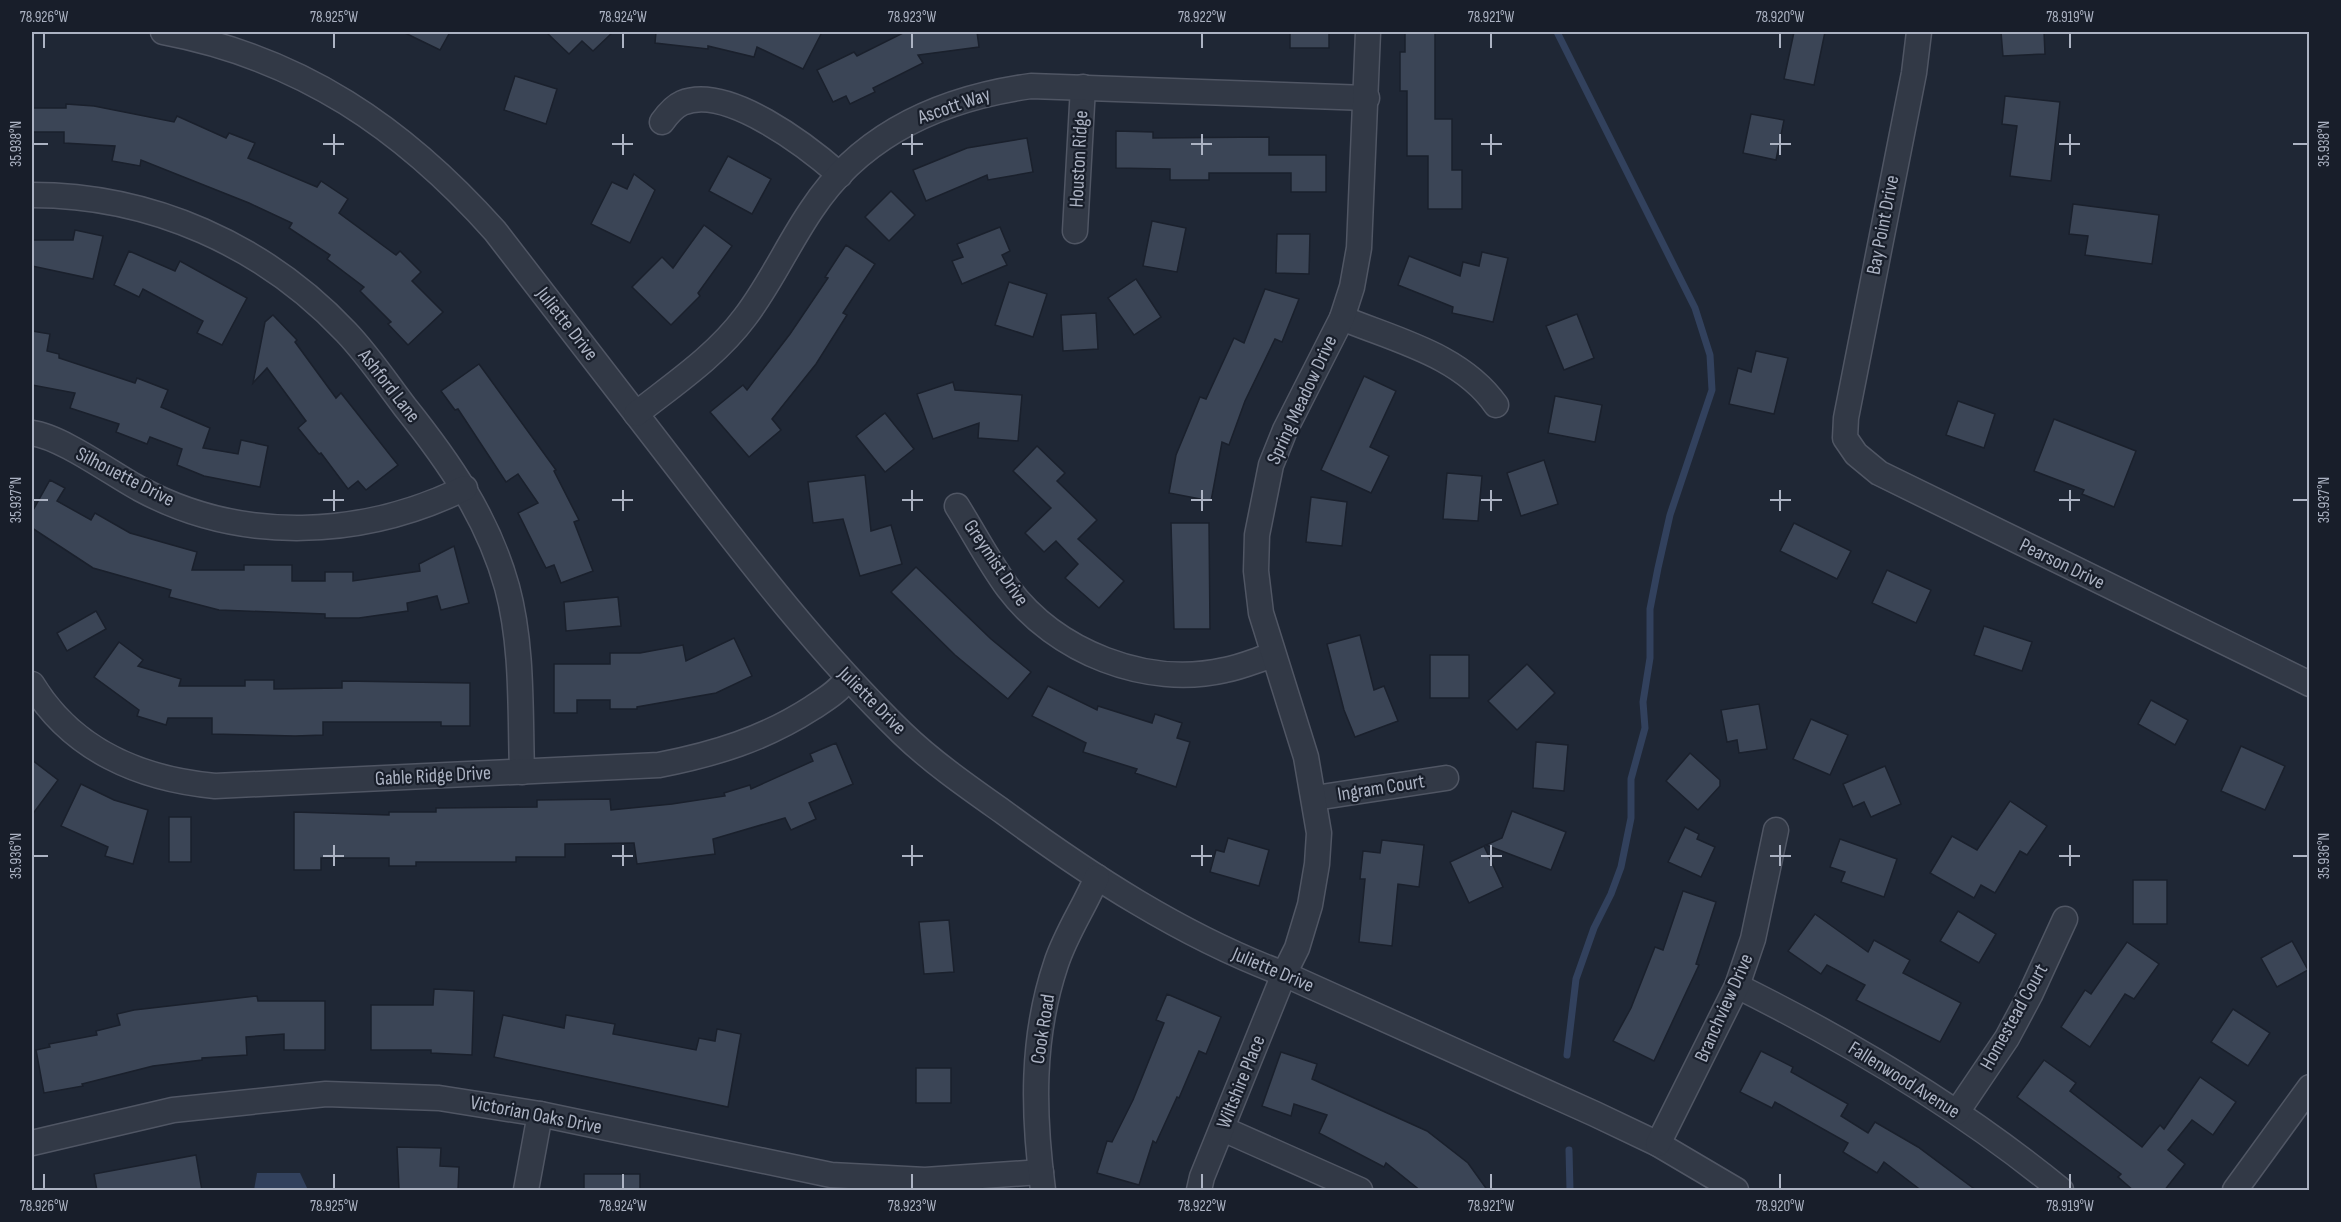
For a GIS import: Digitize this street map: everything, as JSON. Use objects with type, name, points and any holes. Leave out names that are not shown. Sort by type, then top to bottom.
[{"type":"street","name":"Juliette Drive","points":[[163,32],[213,37],[320,87],[368,115],[412,148],[456,187],[495,231],[785,608],[847,678],[905,736],[1053,849],[1174,923],[1241,958],[1284,974],[1658,1144],[1736,1191]]},
{"type":"street","name":"Spring Meadow Drive","points":[[1284,974],[1297,948],[1314,885],[1319,833],[1306,757],[1261,613],[1256,571],[1257,535],[1262,498],[1270,465],[1285,430],[1342,318],[1352,287],[1359,248],[1368,32]]},
{"type":"street","name":"Bay Point Drive","points":[[1846,418],[1914,73],[1919,32]]},
{"type":"street","name":"Ascott Way","points":[[636,414],[696,367],[744,319],[814,206],[840,175],[882,139],[909,122],[952,102],[987,92],[1031,86],[1367,98]]},
{"type":"street","name":"Houston Ridge","points":[[1075,231],[1083,87]]},
{"type":"street","points":[[662,122],[680,104],[690,100],[716,102],[774,124],[804,144],[840,175]]},
{"type":"street","name":"Ashford Lane","points":[[32,195],[100,200],[144,209],[193,225],[232,244],[274,269],[314,301],[347,334],[441,451],[465,488],[494,546],[508,589],[516,633],[522,772]]},
{"type":"street","points":[[1342,318],[1447,361],[1469,375],[1496,405]]},
{"type":"street","name":"Pearson Drive","points":[[1846,418],[1845,438],[1856,454],[1879,473],[2310,684]]},
{"type":"street","name":"Silhouette Drive","points":[[32,433],[42,434],[152,495],[231,522],[272,529],[354,525],[397,515],[465,488]]},
{"type":"street","name":"Greymist Drive","points":[[957,506],[1009,589],[1028,611],[1052,631],[1081,650],[1112,663],[1149,672],[1186,675],[1224,671],[1273,655]]},
{"type":"street","name":"Gable Ridge Drive","points":[[32,684],[60,719],[86,742],[115,760],[147,774],[180,783],[215,786],[659,765],[709,756],[750,742],[785,725],[821,702],[844,684],[847,678]]},
{"type":"street","name":"Ingram Court","points":[[1314,798],[1446,778]]},
{"type":"street","name":"Branchview Drive","points":[[1658,1144],[1737,986],[1753,939],[1776,830]]},
{"type":"street","name":"Cook Road","points":[[1042,1181],[1036,1084],[1037,1048],[1044,1006],[1057,962],[1097,877]]},
{"type":"street","name":"Homestead Court","points":[[1957,1112],[2007,1038],[2030,995],[2065,919]]},
{"type":"street","name":"Wiltshire Place","points":[[1199,1191],[1202,1177],[1284,974]]},
{"type":"street","name":"Fallenwood Avenue","points":[[1737,986],[1821,1029],[1957,1112],[2061,1191]]},
{"type":"street","points":[[2235,1191],[2310,1087]]},
{"type":"street","name":"Victorian Oaks Drive","points":[[32,1143],[173,1110],[326,1094],[440,1098],[540,1114],[831,1175],[925,1180],[1042,1181]]},
{"type":"street","points":[[526,1191],[540,1114]]},
{"type":"street","points":[[1223,1129],[1360,1191]]},
{"type":"water","points":[[257,1173],[300,1173],[308,1190],[254,1190]]},
{"type":"building","points":[[403,32],[450,32],[440,50]]},
{"type":"building","points":[[546,32],[613,32],[593,51],[582,41],[569,54]]},
{"type":"building","points":[[656,32],[822,32],[803,69],[757,47],[754,57],[708,46],[708,49],[655,43]]},
{"type":"building","points":[[905,32],[977,32],[979,47],[918,55],[923,63],[873,88],[875,92],[850,104],[846,96],[833,102],[817,70],[854,52],[857,56]]},
{"type":"building","points":[[1290,32],[1329,32],[1329,48],[1290,48]]},
{"type":"building","points":[[1405,32],[1435,32],[1435,119],[1452,119],[1452,170],[1462,170],[1462,209],[1428,209],[1428,156],[1407,156],[1407,91],[1400,91],[1400,52],[1405,52]]},
{"type":"building","points":[[1794,32],[1825,32],[1814,85],[1784,79]]},
{"type":"building","points":[[2001,32],[2044,32],[2045,54],[2003,56]]},
{"type":"building","points":[[515,76],[557,89],[546,124],[504,110]]},
{"type":"building","points":[[2005,96],[2060,102],[2051,181],[2010,176],[2017,126],[2002,124]]},
{"type":"building","points":[[66,104],[94,106],[174,122],[177,116],[226,138],[229,133],[255,143],[248,158],[317,187],[321,181],[348,199],[339,213],[396,255],[400,251],[421,272],[412,281],[443,312],[408,345],[388,324],[391,322],[360,291],[364,287],[327,259],[330,255],[289,228],[292,223],[249,203],[141,160],[140,166],[112,161],[115,146],[64,143],[64,132],[32,132],[32,108],[66,108]]},
{"type":"building","points":[[1751,114],[1784,120],[1776,160],[1743,153]]},
{"type":"building","points":[[1116,131],[1153,132],[1153,138],[1269,137],[1269,155],[1326,155],[1326,192],[1291,192],[1291,173],[1209,173],[1209,180],[1170,180],[1170,169],[1116,168]]},
{"type":"building","points":[[1027,138],[1033,172],[988,180],[987,175],[926,201],[913,170],[967,148]]},
{"type":"building","points":[[728,156],[771,179],[752,214],[709,191]]},
{"type":"building","points":[[634,174],[655,190],[630,243],[591,224],[612,182],[627,189]]},
{"type":"building","points":[[891,191],[915,215],[889,241],[865,217]]},
{"type":"building","points":[[2073,204],[2159,215],[2152,264],[2085,255],[2088,236],[2069,234]]},
{"type":"building","points":[[1152,221],[1186,228],[1177,272],[1143,266]]},
{"type":"building","points":[[704,225],[732,246],[698,293],[700,296],[671,325],[632,287],[662,257],[673,268]]},
{"type":"building","points":[[1000,227],[1010,251],[1002,255],[1007,265],[962,284],[952,261],[963,257],[957,244]]},
{"type":"building","points":[[75,230],[103,236],[93,279],[32,266],[32,240],[73,240]]},
{"type":"building","points":[[1277,234],[1310,234],[1309,274],[1276,273]]},
{"type":"building","points":[[846,245],[875,264],[843,313],[847,315],[816,364],[772,419],[781,430],[749,457],[710,412],[743,385],[747,390],[790,334],[828,278],[825,277]]},
{"type":"building","points":[[129,251],[175,271],[180,261],[247,298],[222,345],[197,333],[203,321],[143,289],[139,297],[114,285]]},
{"type":"building","points":[[1482,252],[1508,258],[1493,322],[1452,313],[1453,307],[1398,285],[1409,256],[1460,276],[1463,262],[1479,266]]},
{"type":"building","points":[[1136,279],[1161,317],[1134,335],[1108,298]]},
{"type":"building","points":[[1009,282],[1047,294],[1033,337],[995,325]]},
{"type":"building","points":[[1265,289],[1299,299],[1282,342],[1275,339],[1245,401],[1229,445],[1222,442],[1211,501],[1169,493],[1176,455],[1200,397],[1206,399],[1234,338],[1244,343]]},
{"type":"building","points":[[1096,313],[1098,349],[1063,351],[1061,315]]},
{"type":"building","points":[[1577,314],[1594,358],[1564,370],[1546,326]]},
{"type":"building","points":[[273,315],[297,340],[295,342],[336,398],[341,393],[398,465],[366,490],[358,481],[348,489],[321,453],[319,454],[298,428],[306,421],[267,368],[253,383],[265,322]]},
{"type":"building","points":[[32,331],[50,334],[47,351],[59,354],[59,358],[135,383],[137,378],[168,390],[161,407],[210,428],[203,448],[238,454],[241,440],[268,446],[260,487],[204,476],[177,465],[182,449],[150,437],[147,444],[116,432],[119,424],[70,408],[75,393],[32,385]]},
{"type":"building","points":[[1756,351],[1788,358],[1774,414],[1729,404],[1738,368],[1751,372]]},
{"type":"building","points":[[479,364],[556,470],[554,471],[579,520],[574,522],[593,571],[561,583],[554,565],[546,568],[518,513],[538,503],[518,474],[506,482],[458,409],[455,410],[441,391]]},
{"type":"building","points":[[1364,376],[1396,391],[1370,447],[1389,456],[1371,493],[1321,470]]},
{"type":"building","points":[[953,382],[955,390],[1022,395],[1018,441],[978,438],[979,423],[933,439],[917,394]]},
{"type":"building","points":[[1555,396],[1602,405],[1595,442],[1548,433]]},
{"type":"building","points":[[1958,401],[1995,414],[1984,448],[1946,435]]},
{"type":"building","points":[[885,413],[914,449],[885,472],[856,436]]},
{"type":"building","points":[[2054,419],[2136,451],[2114,507],[2082,494],[2084,490],[2034,471]]},
{"type":"building","points":[[1037,446],[1065,473],[1057,481],[1097,520],[1078,539],[1124,581],[1099,608],[1065,578],[1078,564],[1056,541],[1044,552],[1025,533],[1051,508],[1013,471]]},
{"type":"building","points":[[1544,460],[1558,504],[1521,516],[1507,473]]},
{"type":"building","points":[[1447,473],[1482,476],[1478,521],[1443,519]]},
{"type":"building","points":[[865,475],[871,531],[891,525],[902,564],[860,576],[843,519],[813,523],[808,482]]},
{"type":"building","points":[[50,480],[65,488],[57,501],[91,520],[95,513],[130,533],[197,552],[192,570],[244,570],[244,565],[292,565],[292,581],[325,581],[325,572],[353,572],[353,581],[420,571],[419,564],[454,546],[469,603],[441,610],[437,596],[407,603],[408,611],[359,618],[325,618],[325,614],[219,610],[169,597],[171,590],[93,568],[32,528],[32,512]]},
{"type":"building","points":[[1311,497],[1347,502],[1342,546],[1306,542]]},
{"type":"building","points":[[1171,523],[1209,523],[1210,629],[1174,629]]},
{"type":"building","points":[[1794,523],[1851,551],[1837,579],[1780,551]]},
{"type":"building","points":[[916,567],[991,639],[1031,672],[1008,699],[955,655],[891,592]]},
{"type":"building","points":[[1887,570],[1931,590],[1916,623],[1872,603]]},
{"type":"building","points":[[618,597],[621,626],[566,631],[564,602]]},
{"type":"building","points":[[96,611],[106,629],[67,651],[57,633]]},
{"type":"building","points":[[1984,626],[2032,642],[2022,671],[1974,655]]},
{"type":"building","points":[[1360,635],[1374,690],[1384,686],[1398,721],[1355,737],[1344,710],[1327,644]]},
{"type":"building","points":[[734,638],[752,676],[716,693],[637,707],[637,709],[610,709],[610,700],[577,700],[577,713],[554,713],[554,664],[610,664],[610,653],[640,653],[683,645],[686,661]]},
{"type":"building","points":[[119,642],[143,660],[138,666],[181,679],[179,686],[245,686],[245,680],[274,680],[274,689],[342,688],[342,681],[470,683],[470,726],[441,726],[441,722],[323,722],[323,735],[295,736],[212,734],[212,718],[168,718],[166,725],[137,716],[139,710],[94,677]]},
{"type":"building","points":[[1430,655],[1469,655],[1469,698],[1430,698]]},
{"type":"building","points":[[1527,664],[1555,693],[1517,730],[1488,701]]},
{"type":"building","points":[[1048,686],[1097,710],[1098,706],[1152,723],[1155,714],[1182,723],[1177,738],[1190,742],[1176,787],[1135,773],[1137,769],[1083,752],[1086,743],[1032,716]]},
{"type":"building","points":[[2151,700],[2188,720],[2175,745],[2138,724]]},
{"type":"building","points":[[1759,704],[1767,749],[1739,753],[1737,740],[1727,742],[1721,710]]},
{"type":"building","points":[[1811,719],[1848,735],[1830,775],[1793,759]]},
{"type":"building","points":[[1536,742],[1568,745],[1564,791],[1533,788]]},
{"type":"building","points":[[836,743],[853,784],[809,803],[816,819],[791,830],[785,818],[713,839],[715,854],[637,864],[634,843],[565,844],[565,857],[516,857],[516,862],[416,862],[416,866],[389,866],[389,858],[321,858],[321,870],[294,870],[294,812],[389,815],[389,812],[436,812],[436,808],[537,807],[537,800],[610,799],[611,810],[672,804],[725,796],[724,793],[750,785],[751,789],[813,761],[810,754]]},
{"type":"building","points":[[2241,746],[2285,766],[2265,810],[2221,791]]},
{"type":"building","points":[[1690,753],[1720,780],[1720,786],[1698,810],[1666,781]]},
{"type":"building","points":[[32,760],[58,780],[32,815]]},
{"type":"building","points":[[1885,766],[1901,804],[1871,817],[1864,802],[1853,807],[1843,784]]},
{"type":"building","points":[[81,784],[114,800],[148,810],[133,864],[105,856],[108,847],[61,826]]},
{"type":"building","points":[[2010,801],[2047,826],[2027,855],[2020,851],[1995,893],[1981,885],[1974,898],[1930,873],[1952,836],[1977,850]]},
{"type":"building","points":[[1512,811],[1566,832],[1551,870],[1486,845],[1502,838]]},
{"type":"building","points":[[169,817],[191,817],[191,862],[169,862]]},
{"type":"building","points":[[1685,827],[1699,834],[1697,839],[1715,847],[1701,877],[1668,862]]},
{"type":"building","points":[[1228,838],[1269,850],[1259,886],[1210,872],[1216,850],[1224,852]]},
{"type":"building","points":[[1840,839],[1897,859],[1884,897],[1841,882],[1845,872],[1830,867]]},
{"type":"building","points":[[1382,840],[1424,845],[1419,887],[1398,884],[1392,946],[1359,942],[1365,879],[1360,879],[1363,851],[1380,853]]},
{"type":"building","points":[[1484,846],[1503,887],[1469,903],[1450,862]]},
{"type":"building","points":[[2133,880],[2167,880],[2167,924],[2133,924]]},
{"type":"building","points":[[1683,891],[1716,902],[1696,964],[1699,965],[1654,1061],[1613,1041],[1631,1008],[1655,947],[1663,950]]},
{"type":"building","points":[[1958,911],[1996,934],[1979,963],[1940,941]]},
{"type":"building","points":[[1815,914],[1868,952],[1874,940],[1910,960],[1903,973],[1961,1003],[1940,1042],[1856,1000],[1865,985],[1827,965],[1821,974],[1788,951]]},
{"type":"building","points":[[949,920],[954,972],[924,974],[919,922]]},
{"type":"building","points":[[2292,941],[2308,970],[2277,987],[2261,958]]},
{"type":"building","points":[[2127,942],[2159,964],[2134,999],[2125,994],[2090,1047],[2061,1027],[2085,990],[2091,994]]},
{"type":"building","points":[[434,989],[474,991],[472,1055],[431,1053],[431,1050],[371,1050],[371,1005],[433,1005]]},
{"type":"building","points":[[1167,994],[1221,1017],[1206,1054],[1199,1051],[1156,1143],[1153,1141],[1139,1185],[1097,1173],[1107,1141],[1112,1142],[1133,1100],[1164,1023],[1156,1020]]},
{"type":"building","points":[[257,996],[258,1001],[325,1001],[325,1050],[284,1050],[284,1034],[246,1037],[247,1055],[202,1058],[202,1060],[153,1066],[82,1084],[83,1086],[44,1093],[36,1050],[50,1047],[49,1044],[97,1035],[96,1031],[120,1025],[117,1014],[134,1010]]},
{"type":"building","points":[[2233,1009],[2270,1033],[2248,1066],[2211,1042]]},
{"type":"building","points":[[503,1015],[564,1028],[566,1015],[615,1024],[613,1034],[696,1050],[699,1038],[715,1041],[717,1029],[741,1034],[728,1107],[494,1057]]},
{"type":"building","points":[[1761,1051],[1793,1067],[1791,1072],[1848,1104],[1841,1116],[1868,1133],[1875,1122],[1918,1147],[1977,1191],[1922,1191],[1884,1162],[1877,1173],[1843,1152],[1848,1143],[1775,1102],[1772,1108],[1740,1092]]},
{"type":"building","points":[[1281,1052],[1317,1064],[1312,1079],[1427,1131],[1468,1163],[1488,1191],[1421,1191],[1386,1163],[1384,1167],[1319,1133],[1327,1115],[1294,1104],[1291,1116],[1262,1106]]},
{"type":"building","points":[[2044,1060],[2076,1083],[2070,1091],[2142,1147],[2160,1125],[2164,1129],[2200,1077],[2236,1102],[2213,1135],[2192,1120],[2168,1150],[2185,1164],[2164,1191],[2134,1191],[2118,1177],[2121,1174],[2017,1097]]},
{"type":"building","points":[[916,1068],[951,1068],[951,1103],[916,1103]]},
{"type":"building","points":[[397,1147],[441,1148],[440,1166],[459,1167],[458,1190],[399,1189]]},
{"type":"building","points":[[196,1155],[202,1191],[97,1191],[94,1174]]},
{"type":"building","points":[[584,1174],[640,1174],[640,1191],[584,1191]]},
{"type":"waterway","points":[[1557,32],[1695,308],[1710,355],[1712,390],[1670,515],[1658,568],[1650,609],[1650,658],[1643,702],[1645,728],[1631,779],[1631,818],[1621,867],[1594,928],[1576,979],[1567,1055]]},
{"type":"waterway","points":[[1569,1150],[1570,1190]]}]
